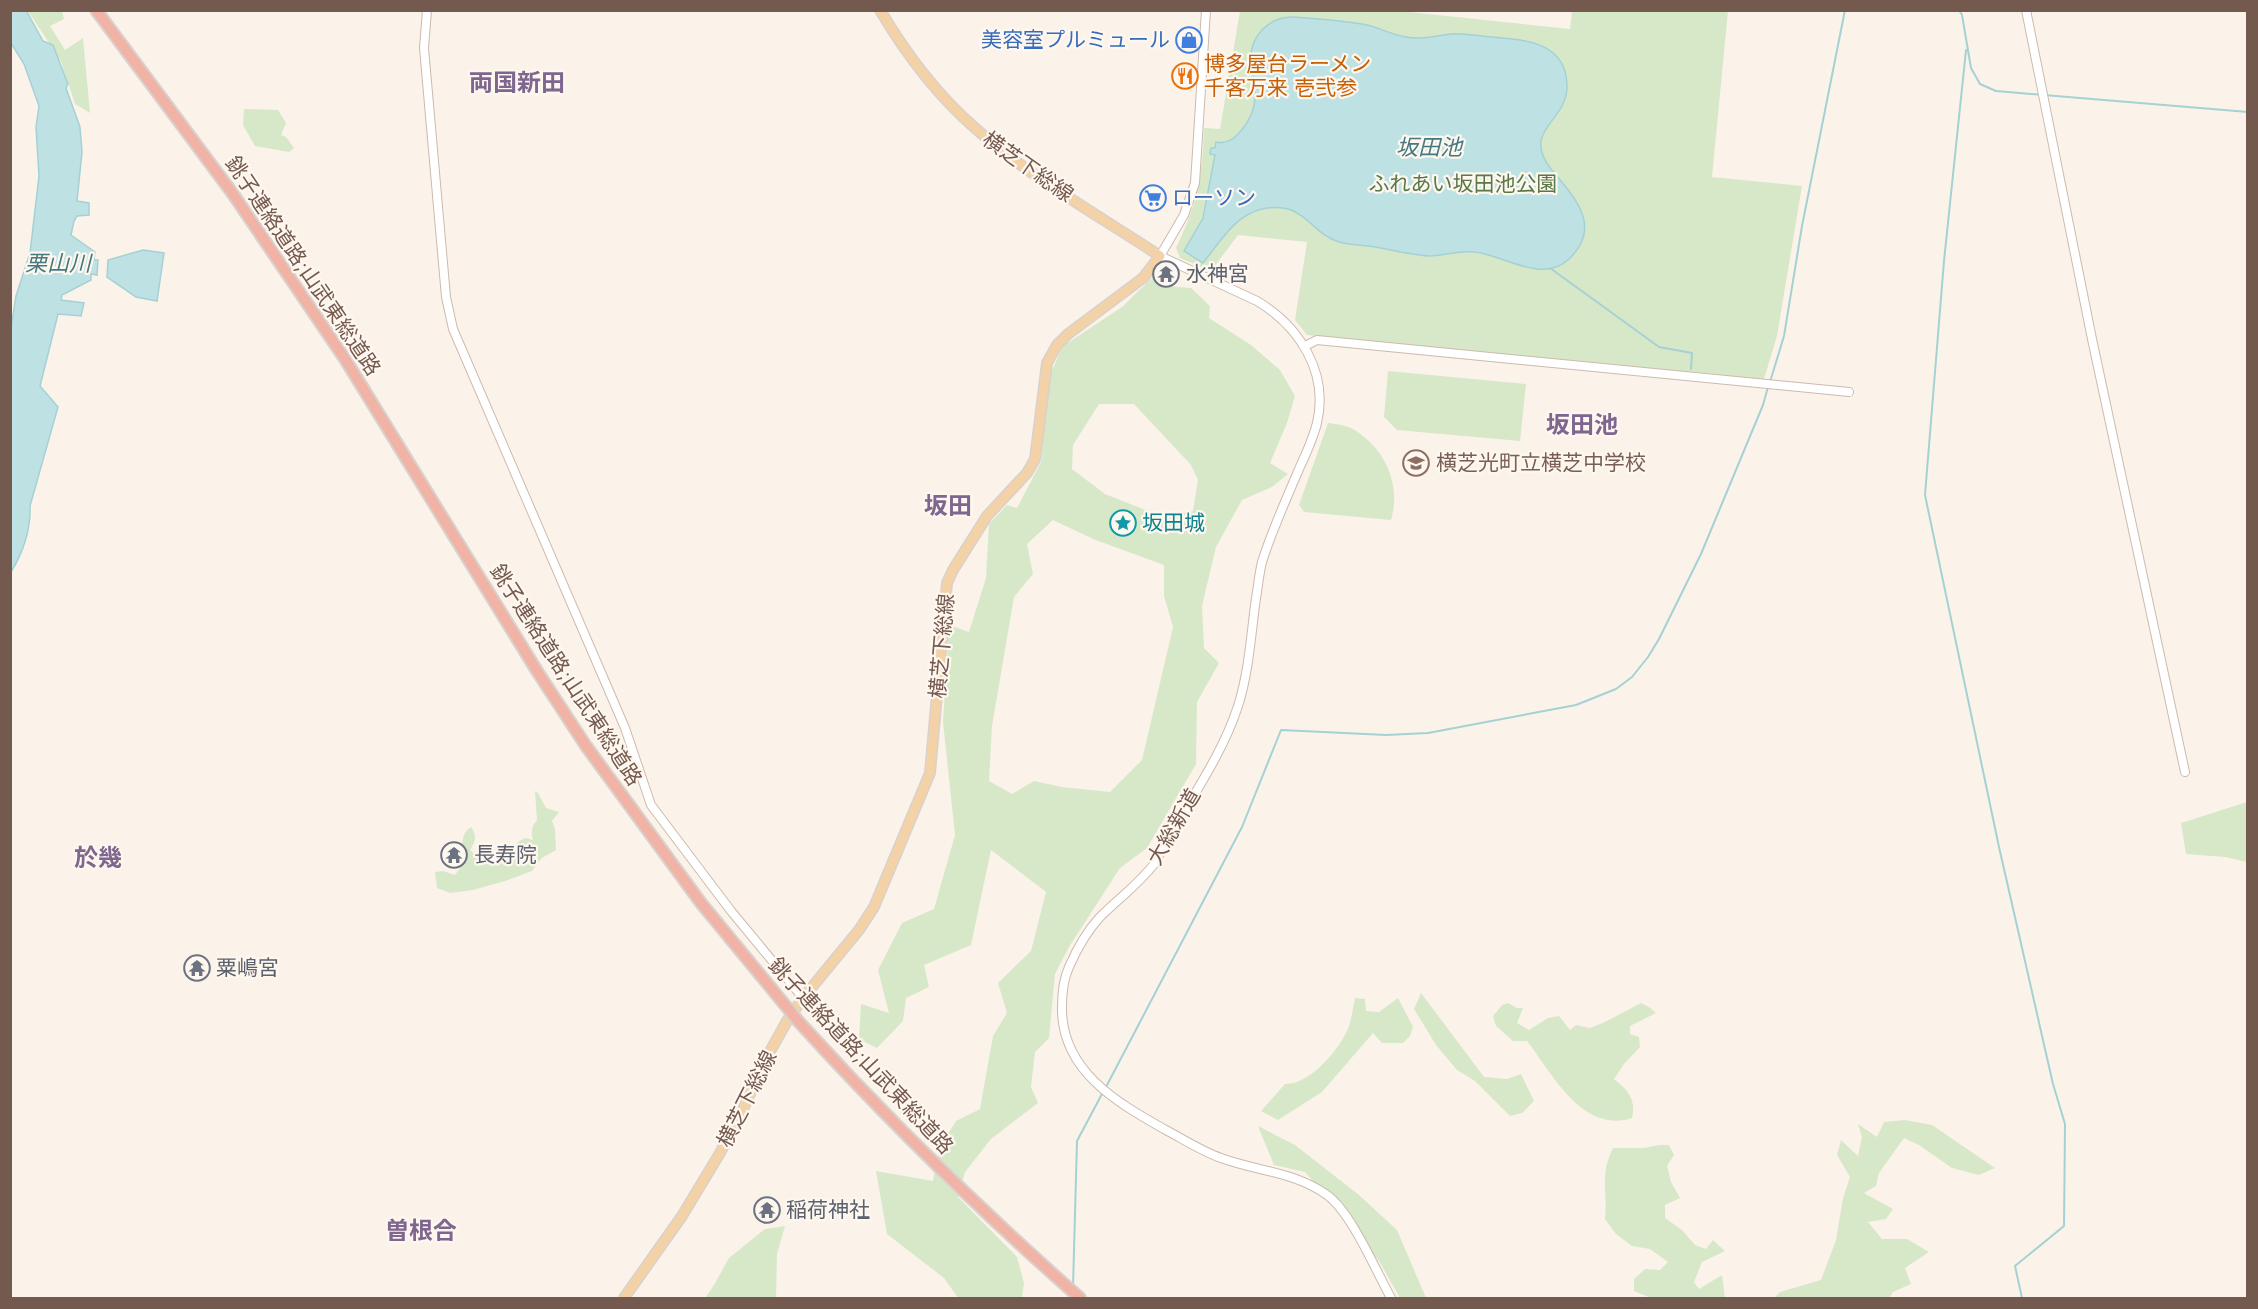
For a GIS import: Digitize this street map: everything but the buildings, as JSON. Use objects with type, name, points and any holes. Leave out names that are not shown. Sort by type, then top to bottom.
[{"type":"highway","name":"銚子連絡道路;山武東総道路","points":[[96,10],[212,165],[297,287],[400,447],[537,671],[586,746],[701,903],[853,1082],[965,1195],[1075,1294]]},
{"type":"main road","name":"横芝下総線","points":[[624,1299],[682,1216],[720,1153],[742,1112],[763,1064],[803,998],[869,915],[925,790],[930,773],[947,583],[987,516],[1027,473],[1035,459],[1040,436],[1047,363],[1057,345],[1068,334],[1135,284],[1160,256],[1022,165],[975,129],[922,73],[880,10]]},
{"type":"street","points":[[427,10],[424,48],[446,297],[453,329],[625,728],[651,805],[731,911],[803,998]]},
{"type":"street","points":[[1160,256],[1184,214],[1195,183],[1206,10]]},
{"type":"street","points":[[2026,10],[2092,339],[2185,772]]},
{"type":"street","name":"大総新道","points":[[1160,256],[1271,310],[1292,328],[1305,346],[1318,382],[1320,404],[1312,439],[1277,519],[1261,566],[1246,670],[1239,703],[1230,728],[1155,863],[1142,879],[1100,918],[1078,951],[1068,969],[1062,992],[1062,1017],[1074,1057],[1091,1080],[1119,1102],[1209,1153],[1255,1169],[1309,1183],[1339,1204],[1391,1299]]},
{"type":"street","points":[[1305,346],[1317,340],[1329,341],[1849,392]]},
{"type":"green space","points":[[28,11],[62,11],[64,19],[50,26],[65,50],[83,38],[90,113],[75,104],[61,61]]},
{"type":"green space","name":"ふれあい坂田池公園","points":[[1240,11],[1399,11],[1570,29],[1572,11],[1728,11],[1712,177],[1802,186],[1777,336],[1764,379],[1307,335],[1295,320],[1307,242],[1238,235],[1211,271],[1180,258],[1176,248],[1198,190],[1204,128],[1220,129]]},
{"type":"green space","points":[[244,109],[278,110],[286,123],[281,135],[286,137],[294,148],[289,152],[255,146],[243,125]]},
{"type":"green space","points":[[1162,268],[1172,270],[1165,286],[1191,288],[1210,306],[1209,318],[1251,345],[1280,370],[1295,396],[1287,423],[1270,463],[1288,474],[1272,487],[1242,500],[1216,547],[1202,606],[1204,648],[1219,663],[1197,702],[1196,764],[1147,848],[1120,868],[1069,947],[1055,974],[1049,1038],[1035,1052],[1031,1087],[1038,1103],[991,1139],[965,1172],[958,1197],[1017,1257],[1024,1283],[1022,1298],[958,1298],[944,1278],[887,1234],[876,1171],[933,1181],[940,1146],[956,1121],[980,1109],[993,1036],[1007,1013],[998,983],[1031,951],[1046,892],[991,850],[971,945],[924,965],[929,987],[906,998],[903,1021],[877,1048],[859,1039],[861,1004],[889,1013],[878,970],[902,923],[934,909],[955,835],[943,722],[949,625],[969,632],[986,578],[989,524],[1007,505],[1017,508],[1041,462],[1048,379],[1063,346],[1122,307]],"holes":[[[1099,404],[1134,404],[1191,465],[1198,480],[1193,511],[1163,517],[1105,494],[1072,469],[1073,445]],[[1053,520],[1093,539],[1164,565],[1164,596],[1173,627],[1142,760],[1110,792],[1062,787],[1034,781],[1012,794],[989,781],[992,726],[1014,597],[1033,574],[1027,544]]]},
{"type":"green space","points":[[1388,371],[1526,384],[1520,441],[1397,430],[1384,417]]},
{"type":"green space","points":[[1328,423],[1351,428],[1373,445],[1381,456],[1392,480],[1394,506],[1391,520],[1304,512],[1299,505]]},
{"type":"green space","points":[[535,791],[546,808],[559,812],[552,821],[555,829],[556,850],[542,858],[532,871],[505,881],[473,890],[450,893],[437,888],[435,872],[443,871],[455,875],[460,868],[464,835],[471,827],[475,838],[470,850],[478,857],[479,866],[489,861],[502,862],[519,841],[525,838],[533,840],[532,830],[537,820]]},
{"type":"green space","points":[[2247,802],[2247,862],[2225,857],[2186,854],[2181,823]]},
{"type":"green space","points":[[1421,993],[1484,1077],[1507,1079],[1521,1074],[1534,1101],[1522,1113],[1510,1116],[1475,1081],[1457,1070],[1436,1045],[1414,1009]]},
{"type":"green space","points":[[1355,998],[1365,999],[1366,1011],[1379,1012],[1398,998],[1413,1027],[1410,1036],[1403,1043],[1382,1043],[1373,1033],[1322,1092],[1278,1120],[1261,1111],[1285,1084],[1295,1083],[1314,1072],[1332,1054],[1349,1026]]},
{"type":"green space","points":[[1508,1003],[1517,1008],[1523,1008],[1517,1023],[1529,1030],[1548,1018],[1559,1016],[1570,1030],[1576,1025],[1590,1028],[1641,1003],[1656,1013],[1630,1026],[1630,1034],[1639,1037],[1640,1047],[1614,1079],[1624,1087],[1632,1100],[1632,1118],[1614,1121],[1598,1117],[1583,1109],[1570,1098],[1527,1041],[1513,1041],[1496,1026],[1493,1016],[1502,1005]]},
{"type":"green space","points":[[1905,1120],[1932,1125],[1995,1168],[1979,1175],[1952,1168],[1919,1145],[1904,1138],[1879,1173],[1876,1186],[1864,1193],[1893,1209],[1886,1219],[1868,1222],[1882,1239],[1907,1239],[1929,1252],[1905,1268],[1911,1284],[1893,1292],[1889,1298],[1774,1298],[1780,1292],[1821,1280],[1836,1240],[1843,1198],[1850,1177],[1837,1155],[1841,1140],[1858,1156],[1862,1137],[1858,1124],[1877,1137],[1884,1122]]},
{"type":"green space","points":[[1258,1126],[1295,1145],[1359,1195],[1397,1230],[1426,1298],[1400,1298],[1379,1261],[1305,1172],[1274,1165]]},
{"type":"green space","points":[[1669,1145],[1674,1155],[1667,1166],[1671,1182],[1680,1198],[1665,1205],[1665,1218],[1682,1230],[1695,1245],[1706,1249],[1713,1240],[1725,1251],[1702,1262],[1694,1282],[1699,1289],[1722,1275],[1725,1298],[1651,1298],[1634,1291],[1634,1279],[1645,1269],[1660,1270],[1668,1262],[1650,1249],[1632,1246],[1616,1234],[1605,1219],[1606,1167],[1613,1148],[1644,1148]]},
{"type":"green space","points":[[785,1226],[777,1254],[776,1298],[705,1298],[729,1258],[765,1229]]},
{"type":"water","name":"栗山川","points":[[26,10],[43,41],[53,45],[68,84],[66,88],[80,127],[82,152],[77,201],[89,203],[89,215],[77,216],[71,235],[95,252],[94,260],[98,260],[97,275],[91,274],[91,280],[62,295],[61,300],[84,303],[81,316],[58,314],[40,386],[58,407],[30,506],[25,540],[11,572],[11,328],[16,296],[30,253],[39,176],[36,127],[39,106],[24,64],[11,43],[11,11]]},
{"type":"water","name":"坂田池","points":[[1294,17],[1358,23],[1412,38],[1466,34],[1517,40],[1551,51],[1565,70],[1566,97],[1543,135],[1541,144],[1543,155],[1576,201],[1584,223],[1584,235],[1579,247],[1569,259],[1558,266],[1535,269],[1474,252],[1429,256],[1348,244],[1329,238],[1297,213],[1276,207],[1252,212],[1236,223],[1203,263],[1184,251],[1203,218],[1215,155],[1210,154],[1211,148],[1215,148],[1216,142],[1227,142],[1237,135],[1252,113],[1255,93],[1251,52],[1257,36],[1269,24]]},
{"type":"water","points":[[143,250],[164,253],[157,301],[136,297],[107,277],[108,260]]},
{"type":"waterway","points":[[1770,382],[1784,336],[1802,226],[1845,10]]},
{"type":"waterway","points":[[1959,10],[1962,15],[1971,68],[1980,84],[1996,91],[2248,112]]},
{"type":"waterway","points":[[1966,50],[1944,261],[1925,495],[1999,847],[2053,1084],[2065,1124],[2064,1226],[2015,1266],[2022,1298]]},
{"type":"waterway","points":[[1550,268],[1659,347],[1692,353],[1691,369]]},
{"type":"waterway","points":[[1106,1087],[1242,827],[1281,730],[1386,735],[1428,733],[1576,705],[1616,689],[1632,677],[1659,639],[1701,554],[1763,405],[1768,387]]},
{"type":"waterway","points":[[1073,1287],[1077,1141],[1103,1092]]},
{"type":"place","name":"美容室プルミュール","points":[[1189,40]]},
{"type":"place","name":"博多屋台ラーメン 千客万来 壱弐参","points":[[1185,76]]},
{"type":"place","name":"ローソン","points":[[1153,198]]},
{"type":"place","name":"水神宮","points":[[1166,274]]},
{"type":"place","name":"横芝光町立横芝中学校","points":[[1416,463]]},
{"type":"place","name":"坂田城","points":[[1123,523]]},
{"type":"place","name":"長寿院","points":[[454,855]]},
{"type":"place","name":"粟嶋宮","points":[[197,968]]},
{"type":"place","name":"稲荷神社","points":[[767,1210]]},
{"type":"district","name":"両国新田","points":[[517,82]]},
{"type":"district","name":"坂田池","points":[[1582,424]]},
{"type":"district","name":"坂田","points":[[948,505]]},
{"type":"district","name":"於幾","points":[[98,857]]},
{"type":"district","name":"曽根合","points":[[421,1230]]}]
